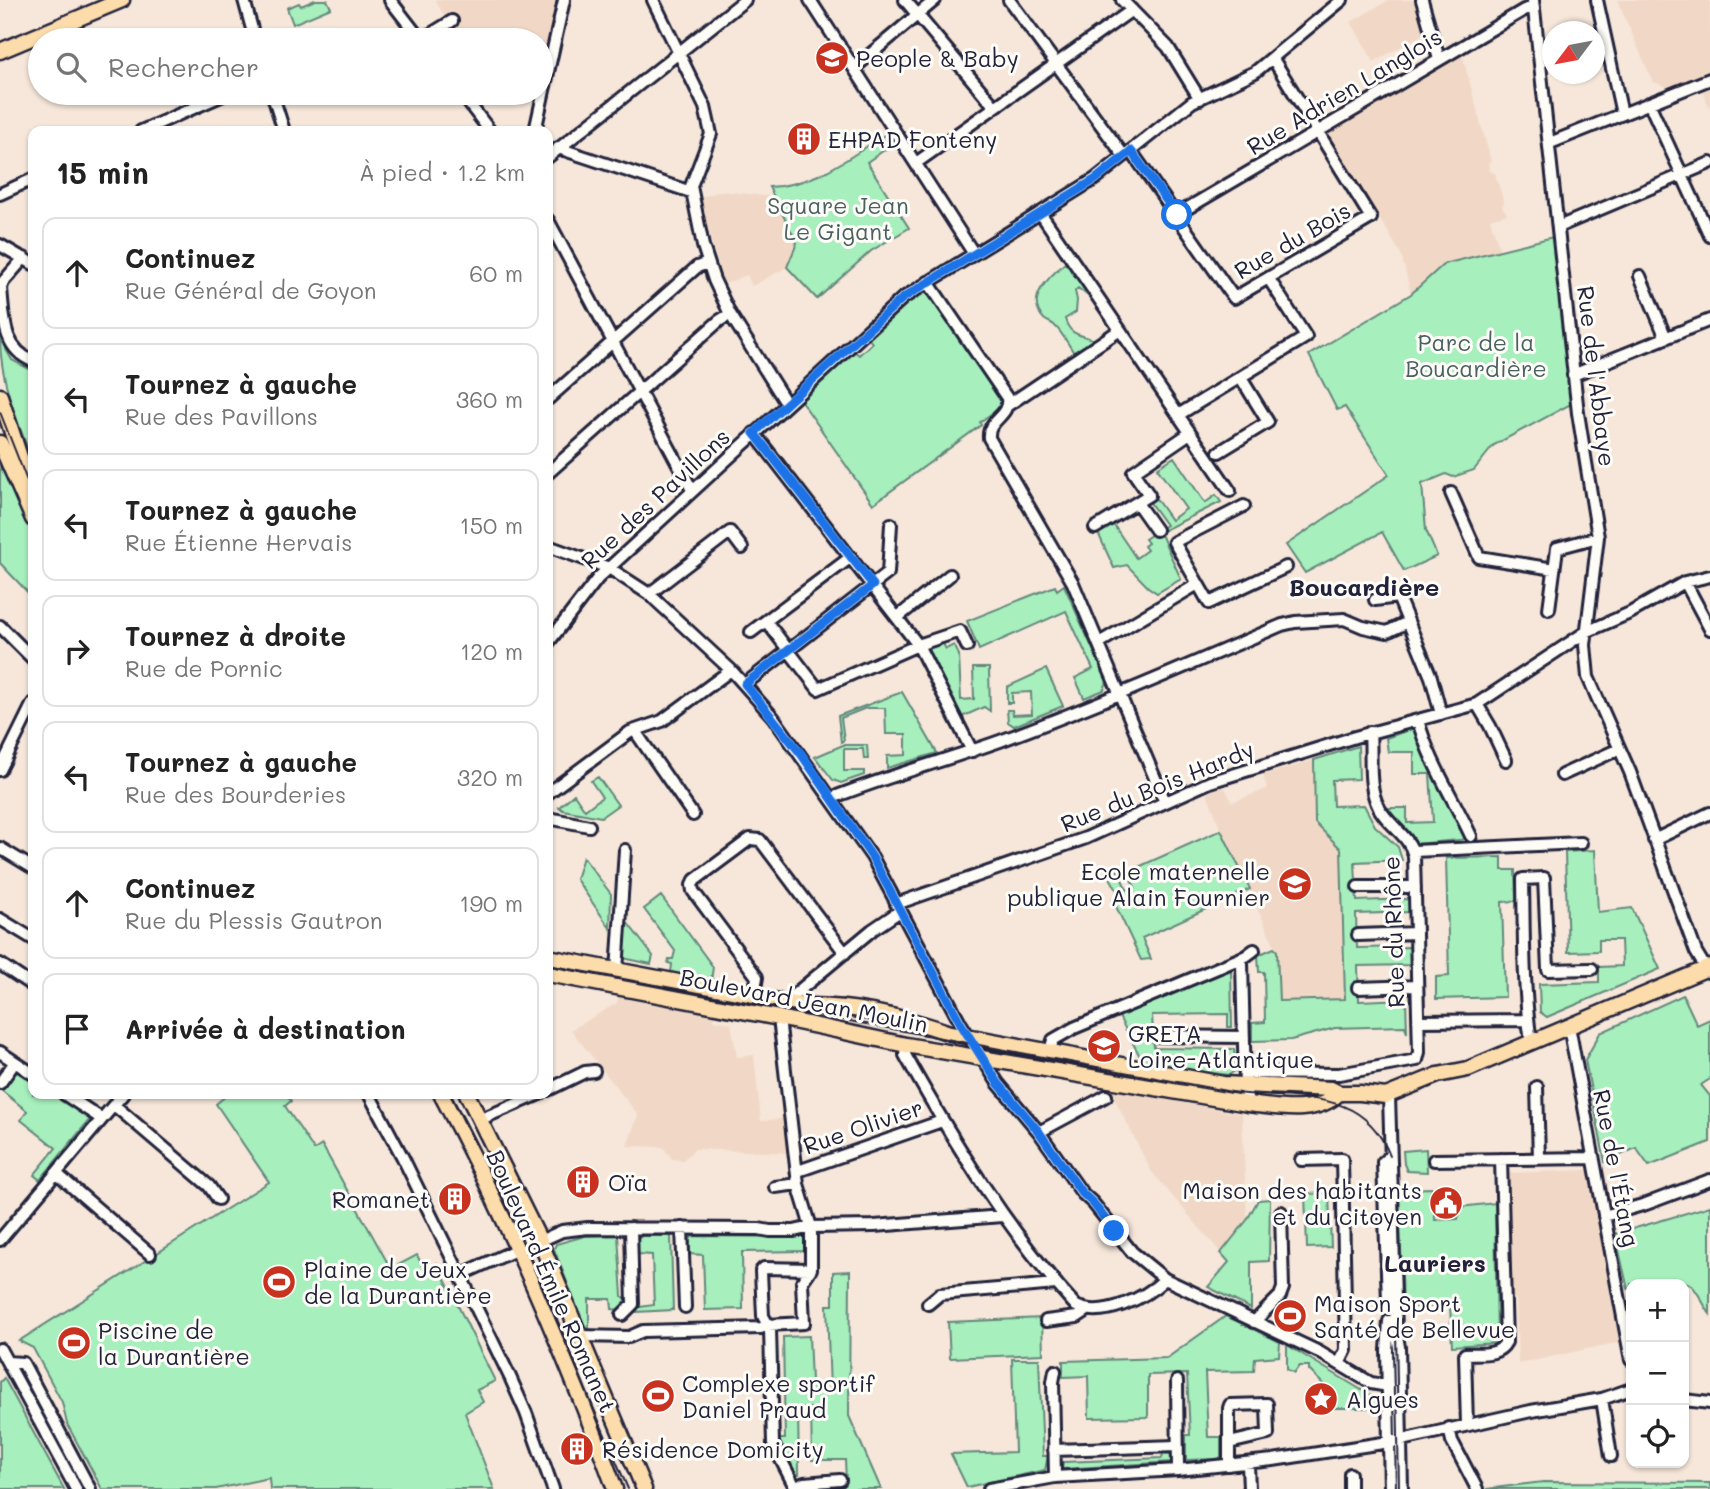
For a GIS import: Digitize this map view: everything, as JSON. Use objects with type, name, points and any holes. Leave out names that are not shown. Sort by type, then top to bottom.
[{"type":"main road","points":[[55,28],[122,0]]},
{"type":"main road","points":[[0,51],[28,39]]},
{"type":"main road","points":[[0,396],[28,474]]},
{"type":"main road","points":[[0,443],[28,507]]},
{"type":"main road","name":"Boulevard Jean Moulin","points":[[553,958],[787,1003],[861,1011],[921,1023],[950,1033],[1223,1084],[1245,1079],[1331,1089],[1339,1093],[1387,1096]]},
{"type":"main road","points":[[1387,1096],[1438,1075],[1468,1069],[1708,970]]},
{"type":"main road","name":"Boulevard Jean Moulin","points":[[553,975],[906,1045],[1248,1104],[1280,1107],[1323,1105],[1331,1102],[1339,1093]]},
{"type":"main road","name":"Boulevard Émile Romanet","points":[[443,1099],[518,1250],[590,1420],[615,1489]]},
{"type":"main road","name":"Boulevard Émile Romanet","points":[[470,1099],[540,1241],[644,1489]]},
{"type":"street","points":[[244,0],[252,28]]},
{"type":"street","points":[[390,0],[412,28]]},
{"type":"street","points":[[553,50],[564,0]]},
{"type":"street","points":[[653,0],[705,107],[710,125],[709,140],[691,192],[708,263],[730,314],[786,403]]},
{"type":"street","points":[[553,152],[745,0]]},
{"type":"street","points":[[810,0],[974,254]]},
{"type":"street","points":[[905,0],[995,107]]},
{"type":"street","points":[[854,68],[935,0]]},
{"type":"street","points":[[1009,0],[1056,64],[1177,215]]},
{"type":"street","points":[[1122,0],[1168,47],[1200,99]]},
{"type":"street","name":"Rue des Pavillons","points":[[553,636],[598,578],[903,298],[1096,179],[1184,108],[1249,76],[1342,0]]},
{"type":"street","points":[[1422,0],[1439,59]]},
{"type":"street","points":[[1597,0],[1622,114]]},
{"type":"street","name":"Rue Adrien Langlois","points":[[1177,215],[1534,4]]},
{"type":"street","name":"Rue de l'Abbaye","points":[[1534,4],[1573,375],[1598,537],[1586,632],[1587,677],[1619,749],[1696,952],[1708,970]]},
{"type":"street","points":[[916,163],[1132,10]]},
{"type":"street","points":[[441,28],[452,21]]},
{"type":"street","points":[[1273,58],[1318,131]]},
{"type":"street","points":[[1550,143],[1710,79]]},
{"type":"street","points":[[1649,103],[1710,236]]},
{"type":"street","points":[[152,126],[201,105]]},
{"type":"street","points":[[276,105],[282,126]]},
{"type":"street","points":[[470,105],[487,126]]},
{"type":"street","points":[[536,126],[541,105]]},
{"type":"street","name":"Rue du Bois","points":[[1177,215],[1234,298],[1269,279],[1371,218],[1318,131]]},
{"type":"street","points":[[558,148],[691,192]]},
{"type":"street","points":[[1558,227],[1710,163]]},
{"type":"street","points":[[0,194],[28,181]]},
{"type":"street","points":[[1041,214],[1230,491]]},
{"type":"street","points":[[553,229],[692,490]]},
{"type":"street","points":[[0,245],[28,261],[3,282],[1,288],[8,337],[16,350],[28,358]]},
{"type":"street","points":[[553,395],[697,267],[708,263]]},
{"type":"street","points":[[1640,276],[1667,338]]},
{"type":"street","points":[[1183,412],[1306,337],[1269,279]]},
{"type":"street","points":[[928,282],[1007,398],[1008,405]]},
{"type":"street","points":[[553,469],[730,314]]},
{"type":"street","points":[[1573,375],[1710,320]]},
{"type":"street","points":[[1120,330],[1008,405],[1003,415],[988,429],[989,438],[1073,583],[1165,802]]},
{"type":"street","points":[[1219,452],[1268,422],[1241,378]]},
{"type":"street","points":[[754,433],[918,645],[972,751]]},
{"type":"street","points":[[1096,528],[1149,495],[1133,472],[1190,433]]},
{"type":"street","points":[[1451,493],[1479,557],[1554,569]]},
{"type":"street","points":[[1137,503],[1156,530]]},
{"type":"street","points":[[1244,506],[1174,542],[1209,603],[1286,567]]},
{"type":"street","points":[[745,684],[888,573],[891,524]]},
{"type":"street","points":[[649,594],[730,532],[742,548]]},
{"type":"street","points":[[1549,609],[1557,548],[1598,537]]},
{"type":"street","points":[[553,548],[609,568],[649,594],[731,670],[773,717],[872,857],[981,1057],[1006,1094],[1039,1132],[1082,1193],[1123,1242],[1165,1279],[1339,1364],[1371,1383],[1388,1386]]},
{"type":"street","points":[[751,632],[851,557]]},
{"type":"street","points":[[898,617],[950,575]]},
{"type":"street","name":"Rue du Bois Hardy","points":[[787,1003],[898,908],[1086,838],[1210,782],[1370,732],[1477,704],[1586,632],[1630,613],[1685,582],[1710,576]]},
{"type":"street","points":[[1685,582],[1706,613],[1710,629]]},
{"type":"street","points":[[1099,643],[1198,584]]},
{"type":"street","points":[[1375,600],[1398,597],[1431,677],[1441,713]]},
{"type":"street","points":[[832,798],[875,781],[972,751],[1121,694],[1282,625],[1344,619],[1363,627],[1387,632],[1408,622]]},
{"type":"street","points":[[766,621],[818,689],[918,645],[960,631],[967,646]]},
{"type":"street","points":[[1,628],[28,654]]},
{"type":"street","points":[[553,789],[630,732],[662,721],[731,670]]},
{"type":"street","points":[[1477,704],[1506,760]]},
{"type":"street","points":[[0,770],[28,713]]},
{"type":"street","points":[[1418,720],[1437,771],[1471,836]]},
{"type":"street","points":[[635,731],[693,816]]},
{"type":"street","name":"Rue du Rhône","points":[[1245,1079],[1339,1074],[1417,1060],[1419,1052],[1413,851],[1407,840],[1387,820],[1376,800],[1372,781],[1370,732]]},
{"type":"street","points":[[1562,775],[1619,749]]},
{"type":"street","points":[[1654,840],[1710,813]]},
{"type":"street","points":[[553,819],[589,826]]},
{"type":"street","points":[[754,996],[757,977],[693,891],[692,885],[750,839],[760,840],[845,953]]},
{"type":"street","points":[[1413,851],[1581,843]]},
{"type":"street","points":[[0,848],[28,865]]},
{"type":"street","points":[[617,971],[625,850]]},
{"type":"street","points":[[1531,1042],[1527,1020],[1523,879],[1545,878],[1548,970]]},
{"type":"street","points":[[1358,887],[1415,887]]},
{"type":"street","points":[[0,919],[28,936]]},
{"type":"street","points":[[1358,935],[1416,933]]},
{"type":"street","points":[[1051,1051],[1053,1040],[1074,1028],[1239,959],[1254,950]]},
{"type":"street","points":[[1242,963],[1248,1104]]},
{"type":"street","points":[[0,964],[28,983]]},
{"type":"street","points":[[1525,971],[1592,969]]},
{"type":"street","points":[[1357,988],[1417,986]]},
{"type":"street","points":[[580,1336],[629,1337],[643,1331],[761,1328],[768,1325],[804,1323],[802,1282],[811,1269],[811,1227],[798,1184],[779,1018]]},
{"type":"street","points":[[1418,1021],[1527,1020]]},
{"type":"street","name":"Rue de l'Étang","points":[[1569,1026],[1628,1342]]},
{"type":"street","points":[[1156,1036],[1244,1037]]},
{"type":"street","points":[[906,1045],[905,1055],[942,1121],[1002,1216],[1076,1306],[1096,1312],[1138,1299],[1165,1279]]},
{"type":"street","points":[[0,1052],[28,1071]]},
{"type":"street","points":[[0,1083],[15,1062]]},
{"type":"street","points":[[553,1088],[585,1072],[594,1071]]},
{"type":"street","points":[[1537,1087],[1539,1158]]},
{"type":"street","points":[[1039,1132],[1106,1096]]},
{"type":"street","points":[[1387,1096],[1393,1331],[1399,1347],[1402,1489]]},
{"type":"street","points":[[72,1099],[102,1119]]},
{"type":"street","points":[[0,1240],[119,1099]]},
{"type":"street","points":[[372,1099],[523,1405],[553,1489]]},
{"type":"street","points":[[481,1119],[528,1099]]},
{"type":"street","points":[[114,1105],[209,1186],[218,1199]]},
{"type":"street","name":"Rue Olivier","points":[[798,1171],[942,1121]]},
{"type":"street","points":[[1434,1160],[1593,1157]]},
{"type":"street","points":[[1301,1160],[1342,1158],[1346,1350],[1339,1364]]},
{"type":"street","points":[[1467,1425],[1465,1354],[1496,1352],[1502,1349],[1506,1342],[1502,1159]]},
{"type":"street","points":[[57,1174],[150,1254]]},
{"type":"street","points":[[1604,1216],[1646,1204],[1710,1180]]},
{"type":"street","points":[[775,1187],[798,1184]]},
{"type":"street","points":[[1255,1322],[1280,1296],[1283,1288],[1281,1212]]},
{"type":"street","points":[[540,1241],[562,1231],[682,1228],[793,1231],[811,1227],[874,1226],[1002,1216]]},
{"type":"street","points":[[622,1315],[633,1304],[631,1228]]},
{"type":"street","points":[[682,1228],[685,1307]]},
{"type":"street","points":[[460,1275],[518,1250]]},
{"type":"street","points":[[811,1269],[764,1268],[761,1271],[763,1316],[770,1329],[773,1444],[796,1488],[804,1483],[840,1480]]},
{"type":"street","points":[[928,1304],[940,1294],[1056,1284]]},
{"type":"street","points":[[1046,1321],[1077,1317],[1086,1311]]},
{"type":"street","points":[[1391,1489],[1387,1350],[1393,1331]]},
{"type":"street","points":[[0,1349],[76,1489]]},
{"type":"street","points":[[7,1362],[23,1363],[90,1489]]},
{"type":"street","points":[[1055,1371],[1055,1477]]},
{"type":"street","points":[[1177,1381],[1178,1470]]},
{"type":"street","points":[[989,1489],[1055,1477],[1248,1464],[1402,1440],[1449,1428],[1602,1399],[1626,1391]]},
{"type":"street","points":[[1602,1399],[1611,1456]]},
{"type":"street","points":[[1689,1401],[1710,1403]]},
{"type":"street","points":[[1229,1443],[1268,1434],[1267,1404],[1230,1405],[1229,1443],[1229,1465]]},
{"type":"street","points":[[1449,1428],[1452,1441],[1477,1489]]},
{"type":"street","points":[[1054,1450],[1177,1446]]},
{"type":"street","points":[[1248,1464],[1249,1489]]},
{"type":"street","points":[[1350,1474],[1350,1489]]},
{"type":"shaded area","points":[[435,0],[557,0],[551,28],[452,28],[455,26],[449,15],[445,17]]},
{"type":"shaded area","points":[[1389,0],[1416,0],[1425,33],[1374,62],[1351,22]]},
{"type":"shaded area","points":[[1617,0],[1710,0],[1710,109],[1697,77],[1668,87],[1653,82]]},
{"type":"shaded area","points":[[1462,54],[1491,161],[1488,163],[1490,171],[1495,173],[1504,203],[1502,206],[1507,214],[1490,219],[1500,250],[1445,264],[1411,294],[1401,254],[1329,132]]},
{"type":"shaded area","points":[[721,191],[774,197],[797,243],[787,267],[752,286],[747,275],[724,284],[702,201],[702,197]]},
{"type":"shaded area","name":"Ecole maternelle publique Alain Fournier","points":[[1314,760],[1315,823],[1341,849],[1345,999],[1279,1001],[1277,951],[1221,830],[1207,793],[1224,786],[1232,802],[1267,789],[1263,775]]},
{"type":"shaded area","points":[[618,997],[714,1015],[714,1020],[731,1023],[737,1057],[754,1055],[761,1121],[788,1118],[792,1153],[695,1149],[683,1160],[672,1159],[663,1147],[627,1146],[638,1115],[571,1030],[617,1003]]},
{"type":"shaded area","points":[[1109,1088],[1242,1114],[1247,1220],[1221,1253],[1151,1171]]},
{"type":"shaded area","points":[[1588,1170],[1620,1342],[1518,1364],[1516,1299],[1510,1298],[1507,1173]]},
{"type":"green space","points":[[315,0],[327,0],[331,8],[293,24],[287,8]]},
{"type":"green space","name":"Square Jean Le Gigant","points":[[889,132],[896,142],[867,162],[909,228],[871,251],[817,299],[787,267],[797,243],[769,187],[787,185],[818,175]]},
{"type":"green space","name":"Parc de la Boucardière","points":[[1553,237],[1571,404],[1494,445],[1474,470],[1453,477],[1446,474],[1422,484],[1426,530],[1437,556],[1404,571],[1382,532],[1305,573],[1286,545],[1389,475],[1345,407],[1337,410],[1309,355],[1411,294],[1444,264]]},
{"type":"green space","points":[[1065,263],[1071,267],[1093,300],[1078,288],[1075,291],[1076,312],[1065,319],[1072,331],[1092,339],[1088,346],[1074,353],[1057,328],[1044,319],[1037,304],[1041,288]]},
{"type":"green space","points":[[926,292],[1002,400],[999,408],[980,422],[981,425],[873,504],[799,398],[853,350],[859,355],[872,343],[868,338],[905,305]]},
{"type":"green space","points":[[0,339],[12,360],[28,368],[28,448],[6,385]]},
{"type":"green space","points":[[1174,457],[1205,503],[1216,495],[1221,502],[1160,532],[1181,579],[1157,593],[1127,565],[1114,568],[1098,533],[1113,524],[1136,558],[1147,550],[1144,546],[1148,543],[1145,539],[1166,525],[1148,500],[1154,496],[1171,520],[1186,509],[1157,468]]},
{"type":"green space","points":[[0,459],[28,520],[28,593],[0,563]]},
{"type":"green space","points":[[1064,585],[1107,681],[1104,690],[1084,698],[1075,678],[1093,669],[1066,611],[979,650],[967,621],[1055,586],[1057,590]]},
{"type":"green space","points":[[942,642],[946,649],[954,645],[959,655],[961,700],[974,699],[973,668],[989,668],[990,711],[984,707],[962,717],[927,650],[928,647]]},
{"type":"green space","points":[[1046,669],[1063,706],[1014,726],[1008,722],[1007,710],[1012,710],[1013,715],[1032,714],[1031,692],[1012,693],[1012,703],[1007,703],[1007,687]]},
{"type":"green space","points":[[902,692],[937,753],[887,768],[887,756],[906,755],[906,734],[886,734],[885,708],[866,708],[841,718],[844,740],[841,742],[838,716]]},
{"type":"green space","points":[[1417,727],[1470,839],[1415,844],[1388,808],[1407,808],[1407,823],[1433,822],[1430,774],[1414,774],[1414,752],[1388,752],[1386,738]]},
{"type":"green space","points":[[843,745],[867,745],[868,759],[864,759],[863,749],[844,749],[844,771],[864,771],[864,775],[841,783],[833,780],[815,757]]},
{"type":"green space","points":[[1358,746],[1359,779],[1332,780],[1333,806],[1364,805],[1375,826],[1398,847],[1402,860],[1355,862],[1357,901],[1410,899],[1411,912],[1356,914],[1357,948],[1412,947],[1412,965],[1358,966],[1359,1001],[1406,999],[1407,1033],[1405,1026],[1335,1028],[1291,1040],[1252,1041],[1252,1023],[1265,1022],[1264,972],[1259,972],[1258,955],[1274,948],[1277,951],[1279,1001],[1345,999],[1341,849],[1315,823],[1314,760]]},
{"type":"green space","points":[[598,777],[618,805],[601,817],[559,807],[574,794],[585,810],[602,797],[591,781]]},
{"type":"green space","points":[[1221,830],[1250,889],[1142,938],[1151,959],[1141,960],[1113,900],[1120,896],[1106,870],[1115,865],[1127,890],[1135,887],[1127,872]]},
{"type":"green space","points":[[1595,850],[1598,912],[1632,908],[1660,969],[1547,1017],[1540,1012],[1539,984],[1599,982],[1599,967],[1622,966],[1621,940],[1599,940],[1599,951],[1568,952],[1565,852]]},
{"type":"green space","points":[[583,857],[611,894],[610,928],[576,879]]},
{"type":"green space","points":[[1502,857],[1502,870],[1515,870],[1516,901],[1502,902],[1505,997],[1436,999],[1436,977],[1449,976],[1446,858]]},
{"type":"green space","points":[[661,896],[713,967],[711,981],[671,973],[672,964],[668,963],[669,959],[673,959],[675,951],[644,909]]},
{"type":"green space","points":[[627,922],[653,956],[651,964],[623,958],[624,924]]},
{"type":"green space","points":[[1231,965],[1232,1027],[1228,1027],[1228,1014],[1152,1015],[1154,1048],[1234,1049],[1236,1070],[1229,1075],[1144,1064],[1117,1013]]},
{"type":"green space","points":[[1683,995],[1697,1025],[1710,1019],[1710,1079],[1701,1085],[1710,1096],[1710,1142],[1649,1166],[1636,1148],[1605,1162],[1585,1060],[1600,1033]]},
{"type":"green space","points":[[993,1044],[1143,1072],[1141,1081],[991,1053]]},
{"type":"green space","points":[[19,1070],[28,1076],[28,1099],[62,1099],[91,1118],[40,1180],[34,1175],[56,1148],[21,1120],[27,1111],[1,1090],[14,1071]]},
{"type":"green space","name":"Plaine de Jeux de la Durantière","points":[[222,1099],[290,1099],[291,1101],[285,1106],[314,1150],[322,1145],[391,1269],[417,1255],[424,1269],[437,1263],[495,1381],[477,1390],[483,1402],[465,1413],[494,1489],[270,1489],[269,1478],[216,1489],[102,1489],[67,1424],[62,1402],[33,1348],[19,1341],[269,1182],[216,1104]]},
{"type":"green space","points":[[1426,1149],[1427,1172],[1407,1171],[1403,1151]]},
{"type":"green space","points":[[1434,1188],[1435,1220],[1458,1219],[1460,1207],[1495,1203],[1497,1343],[1452,1346],[1450,1306],[1403,1307],[1399,1189]]},
{"type":"green space","points":[[1329,1193],[1331,1247],[1307,1248],[1305,1194]]},
{"type":"green space","points":[[1270,1199],[1269,1261],[1251,1262],[1251,1309],[1208,1287],[1229,1262],[1221,1253],[1247,1220],[1258,1200]]},
{"type":"green space","points":[[1710,1206],[1710,1314],[1695,1289],[1689,1284],[1689,1279],[1626,1281],[1615,1234]]},
{"type":"green space","points":[[618,1235],[622,1296],[629,1300],[619,1310],[612,1309],[611,1299],[589,1299],[589,1327],[585,1328],[554,1249],[556,1244],[585,1236]]},
{"type":"green space","points":[[643,1235],[671,1236],[673,1310],[634,1312],[640,1307],[654,1305],[652,1255],[638,1254],[638,1239]]},
{"type":"green space","points":[[693,1236],[806,1237],[806,1251],[742,1252],[743,1309],[705,1310],[703,1255],[690,1254],[690,1239]]},
{"type":"green space","points":[[850,1271],[849,1416],[881,1489],[839,1489],[839,1485],[846,1481],[845,1460],[812,1460],[811,1408],[798,1409],[799,1474],[793,1474],[779,1449],[777,1439],[785,1439],[783,1337],[809,1336],[814,1392],[830,1391],[827,1305],[833,1305],[833,1272]]},
{"type":"green space","points":[[1226,1316],[1280,1342],[1279,1356],[1255,1358],[1254,1371],[1205,1372],[1208,1437],[1221,1437],[1219,1459],[1186,1460],[1186,1435],[1190,1435],[1187,1374],[1148,1375],[1148,1417],[1089,1418],[1088,1376],[1063,1377],[1063,1361],[1167,1358]]},
{"type":"green space","points":[[1042,1318],[1043,1354],[950,1358],[948,1322]]},
{"type":"green space","points":[[1287,1345],[1378,1400],[1378,1408],[1313,1408],[1312,1399],[1326,1387],[1309,1370],[1309,1366],[1299,1366],[1294,1373],[1287,1369]]},
{"type":"green space","points":[[1012,1359],[1039,1359],[1043,1456],[1048,1456],[1045,1470],[967,1487],[951,1454],[1015,1452]]},
{"type":"green space","points":[[4,1378],[64,1489],[0,1489],[0,1382]]},
{"type":"green space","points":[[1163,1453],[1171,1454],[1171,1462],[1062,1469],[1063,1462],[1162,1458]]},
{"type":"green space","points":[[1543,1482],[1710,1483],[1710,1489],[1486,1489]]},
{"type":"tram line","points":[[0,412],[28,483]]},
{"type":"tram line","points":[[553,966],[1237,1093],[1327,1101],[1346,1107],[1363,1118],[1378,1134],[1390,1156]]},
{"type":"tram line","points":[[452,1099],[515,1224],[628,1489]]},
{"type":"tram line","points":[[1396,1331],[1399,1489]]},
{"type":"place","name":"People & Baby","points":[[832,58]]},
{"type":"place","name":"EHPAD Fonteny","points":[[804,139]]},
{"type":"place","name":"Ecole maternelle publique Alain Fournier","points":[[1295,884]]},
{"type":"place","name":"GRETA Loire-Atlantique","points":[[1104,1046]]},
{"type":"place","name":"Oïa","points":[[583,1182]]},
{"type":"place","name":"Romanet","points":[[455,1199]]},
{"type":"place","name":"Maison des habitants et du citoyen","points":[[1446,1203]]},
{"type":"place","name":"Plaine de Jeux de la Durantière","points":[[279,1282]]},
{"type":"place","name":"Maison Sport Santé de Bellevue","points":[[1290,1316]]},
{"type":"place","name":"Piscine de la Durantière","points":[[74,1343]]},
{"type":"place","name":"Complexe sportif Daniel Praud","points":[[658,1396]]},
{"type":"place","name":"Algues","points":[[1321,1399]]},
{"type":"place","name":"Résidence Domicity","points":[[577,1449]]},
{"type":"district","name":"Boucardière","points":[[1364,586]]},
{"type":"district","name":"Lauriers","points":[[1435,1262]]},
{"type":"route","points":[[1114,1231],[998,1083],[961,1024],[872,857],[802,755],[745,684],[873,585],[754,433],[903,298],[1096,179],[1131,151],[1177,215]]}]
